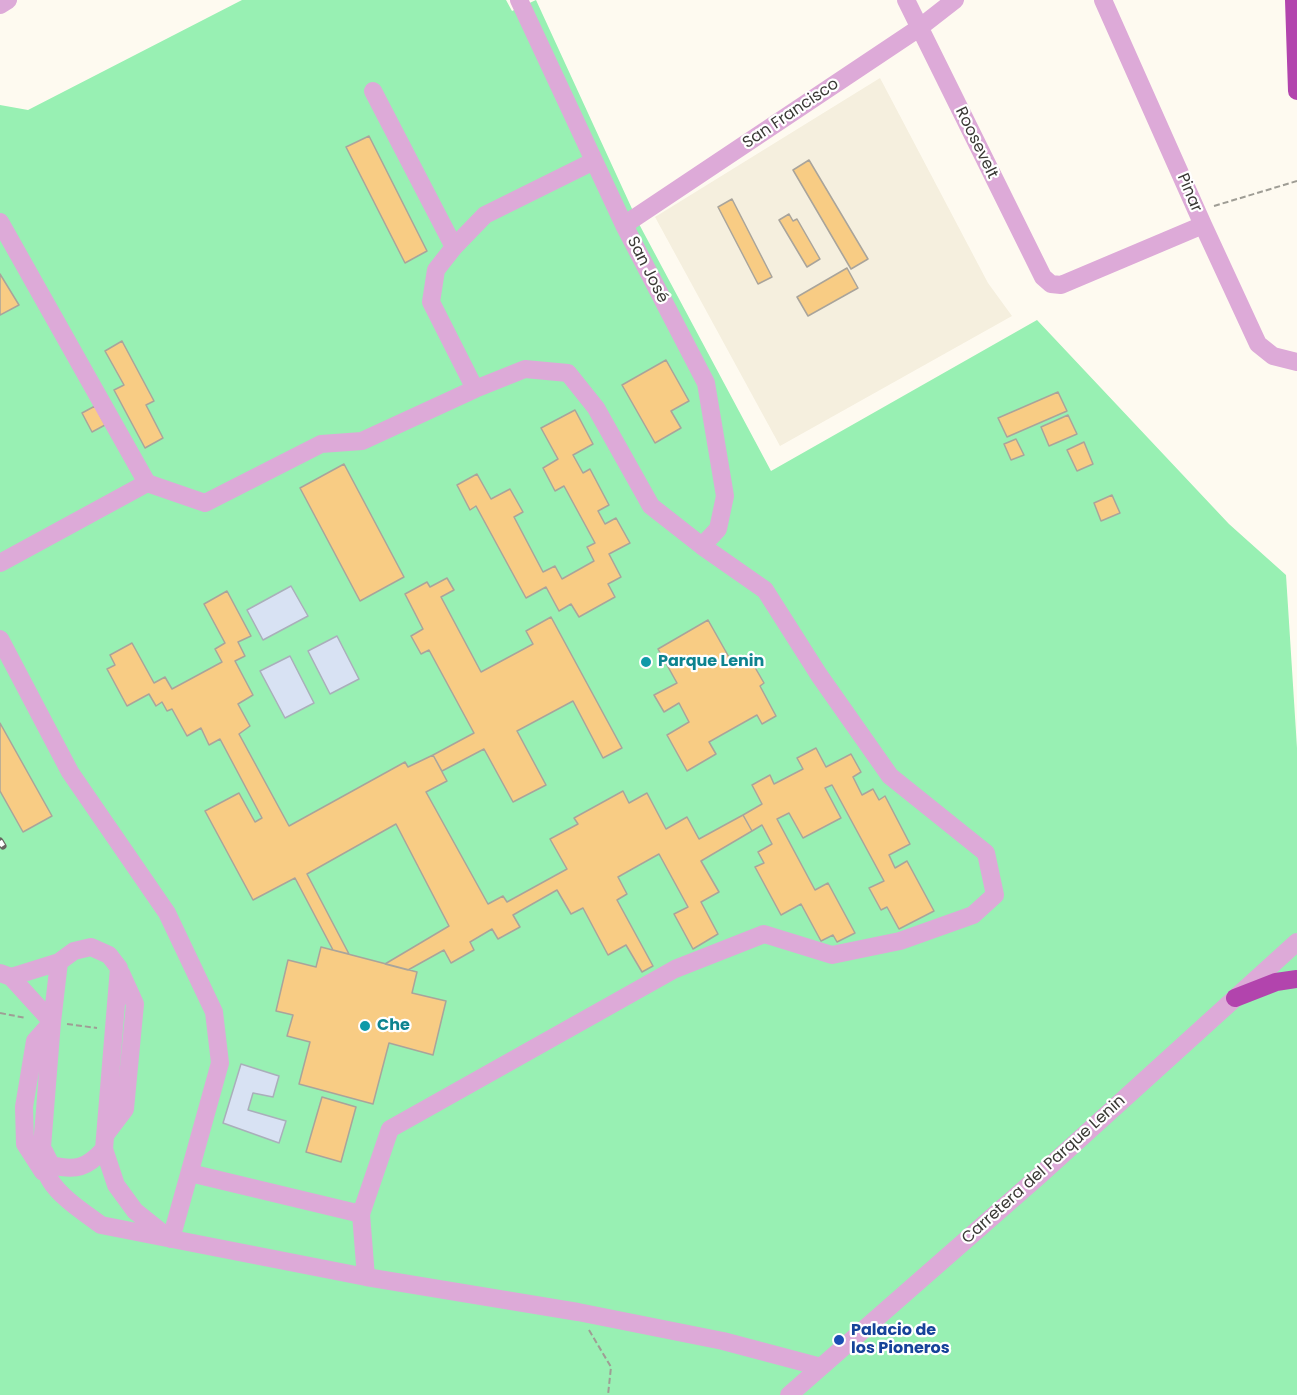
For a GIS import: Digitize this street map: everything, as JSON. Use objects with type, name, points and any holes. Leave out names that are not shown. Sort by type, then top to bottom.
[{"type":"highway","points":[[1294,0],[1297,91]]},
{"type":"highway","points":[[1235,998],[1276,982],[1297,979]]},
{"type":"street","points":[[0,4],[8,0]]},
{"type":"street","name":"San José","points":[[519,0],[624,225],[706,383],[725,496],[718,529],[702,546]]},
{"type":"street","name":"Roosevelt","points":[[906,0],[1042,277],[1051,284],[1061,285],[1200,218]]},
{"type":"street","name":"San Francisco","points":[[624,225],[919,28],[955,0]]},
{"type":"street","name":"Pinar","points":[[1103,0],[1258,344],[1273,356],[1297,362]]},
{"type":"street","points":[[372,91],[454,247]]},
{"type":"street","points":[[475,389],[431,302],[436,270],[454,247],[485,215],[594,160]]},
{"type":"street","points":[[0,222],[147,483],[205,503],[321,444],[362,441],[475,389],[525,369],[568,373],[596,408],[651,506],[765,591],[819,675],[890,776],[986,853],[995,895],[973,915],[900,941],[832,955],[764,934],[675,969],[390,1129],[361,1214],[366,1277]]},
{"type":"street","points":[[0,562],[147,483]]},
{"type":"street","points":[[0,639],[70,772],[167,914],[214,1012],[220,1063],[171,1239]]},
{"type":"street","name":"Carretera del Parque Lenin","points":[[789,1395],[1039,1176],[1297,942]]},
{"type":"street","points":[[6,975],[58,962],[74,951],[91,947],[109,955],[119,968],[104,1142],[116,1185],[135,1211],[171,1239]]},
{"type":"street","points":[[50,1180],[43,1163],[42,1147],[58,962]]},
{"type":"street","points":[[6,975],[52,1022]]},
{"type":"street","points":[[52,1022],[35,1041],[24,1107],[25,1144],[33,1159],[50,1180],[74,1205],[101,1225],[366,1277],[578,1312],[723,1341],[821,1367]]},
{"type":"street","points":[[42,1147],[51,1165],[67,1169],[78,1168],[92,1162],[104,1142]]},
{"type":"street","points":[[190,1173],[361,1214]]},
{"type":"path","points":[[1200,218],[1297,181]]},
{"type":"path","points":[[578,1312],[611,1367],[608,1395]]},
{"type":"shaded area","points":[[880,78],[988,283],[1012,316],[780,446],[655,217]]},
{"type":"green space","name":"Parque Lenin","points":[[242,0],[506,0],[512,11],[536,0],[639,224],[771,471],[1037,320],[1229,524],[1286,575],[1297,748],[1297,1395],[0,1395],[0,105],[28,110]]},
{"type":"water","points":[[291,586],[308,616],[263,640],[247,610]]},
{"type":"water","points":[[337,636],[359,679],[330,694],[308,651]]},
{"type":"water","points":[[290,656],[314,703],[285,718],[260,671]]},
{"type":"water","points":[[241,1064],[279,1076],[273,1097],[253,1093],[248,1110],[286,1121],[279,1143],[223,1123]]},
{"type":"building","points":[[369,136],[427,251],[405,263],[346,147]]},
{"type":"building","points":[[809,160],[868,259],[851,269],[793,170]]},
{"type":"building","points":[[732,199],[772,277],[758,284],[718,207]]},
{"type":"building","points":[[789,214],[793,221],[797,219],[820,259],[807,267],[779,220]]},
{"type":"building","points":[[847,268],[858,288],[808,316],[797,297]]},
{"type":"building","points":[[0,274],[19,305],[0,315]]},
{"type":"building","points":[[122,341],[154,401],[146,405],[163,438],[145,448],[114,390],[124,385],[105,351]]},
{"type":"building","points":[[666,360],[689,401],[671,411],[681,428],[655,443],[622,385]]},
{"type":"building","points":[[1058,392],[1067,411],[1007,437],[998,418]]},
{"type":"building","points":[[95,406],[105,425],[92,432],[82,413]]},
{"type":"building","points":[[575,410],[593,444],[573,455],[583,473],[590,469],[609,505],[598,511],[605,524],[616,518],[630,543],[609,554],[621,577],[608,584],[615,597],[579,617],[571,604],[559,611],[546,587],[526,598],[476,506],[470,510],[457,485],[477,474],[491,499],[510,489],[523,512],[514,517],[543,572],[555,566],[562,579],[594,561],[587,547],[595,543],[564,486],[555,491],[543,468],[558,459],[541,428]]},
{"type":"building","points":[[1068,415],[1077,434],[1049,446],[1041,427]]},
{"type":"building","points":[[1016,439],[1024,455],[1011,460],[1004,444]]},
{"type":"building","points":[[1084,442],[1093,464],[1077,471],[1067,450]]},
{"type":"building","points":[[344,464],[404,577],[360,601],[300,488]]},
{"type":"building","points":[[1112,495],[1120,513],[1101,521],[1094,503]]},
{"type":"building","points":[[447,578],[454,590],[441,597],[481,672],[533,644],[526,631],[551,617],[622,748],[603,758],[573,701],[517,731],[546,785],[513,802],[484,749],[442,771],[433,755],[474,733],[429,650],[421,654],[411,636],[423,629],[405,594],[427,582],[430,587]]},
{"type":"building","points":[[227,591],[251,636],[238,642],[245,656],[235,661],[253,695],[238,704],[250,726],[239,734],[289,826],[405,762],[408,767],[433,755],[447,781],[426,792],[488,904],[503,896],[507,902],[567,869],[550,839],[578,824],[574,818],[623,791],[629,803],[647,793],[666,829],[687,817],[699,839],[743,815],[752,831],[701,861],[719,892],[701,902],[718,934],[693,949],[674,914],[688,907],[659,854],[618,877],[627,894],[617,900],[653,966],[642,972],[626,945],[608,955],[583,908],[571,914],[557,890],[513,915],[520,927],[498,939],[492,929],[470,942],[474,950],[451,963],[444,950],[408,970],[385,964],[449,926],[396,824],[307,874],[349,954],[333,950],[295,878],[253,900],[205,811],[239,793],[255,822],[262,818],[220,739],[209,745],[201,728],[187,736],[172,709],[167,711],[162,702],[156,706],[149,694],[127,706],[107,669],[115,665],[110,655],[132,643],[154,683],[165,677],[172,689],[222,662],[215,649],[225,643],[204,604]]},
{"type":"building","points":[[708,620],[734,666],[749,657],[764,683],[760,686],[776,716],[762,724],[757,715],[709,742],[716,754],[687,771],[667,735],[689,722],[679,703],[664,712],[654,695],[677,683],[658,649]]},
{"type":"building","points":[[0,723],[52,816],[23,832],[0,791]]},
{"type":"building","points":[[816,748],[826,767],[851,754],[861,772],[853,777],[862,795],[873,789],[879,800],[885,796],[910,844],[889,855],[895,868],[907,861],[934,911],[899,929],[887,907],[881,910],[869,888],[884,881],[832,785],[825,788],[841,818],[803,838],[789,813],[777,819],[815,890],[828,883],[855,933],[837,942],[833,935],[821,941],[801,904],[781,915],[755,867],[764,863],[758,852],[772,844],[762,825],[752,831],[743,815],[762,804],[752,785],[770,775],[774,784],[803,769],[797,758]]},
{"type":"building","name":"Che","points":[[321,947],[417,972],[412,993],[446,1001],[433,1055],[389,1043],[373,1104],[299,1084],[310,1042],[287,1036],[293,1015],[276,1011],[288,960],[316,967]]},
{"type":"building","points":[[322,1097],[356,1107],[341,1162],[306,1152]]},
{"type":"railway","points":[[0,841],[3,846]]},
{"type":"place","name":"Parque Lenin","points":[[646,662]]},
{"type":"place","name":"Che","points":[[365,1026]]},
{"type":"place","name":"Palacio de los Pioneros","points":[[839,1340]]}]
